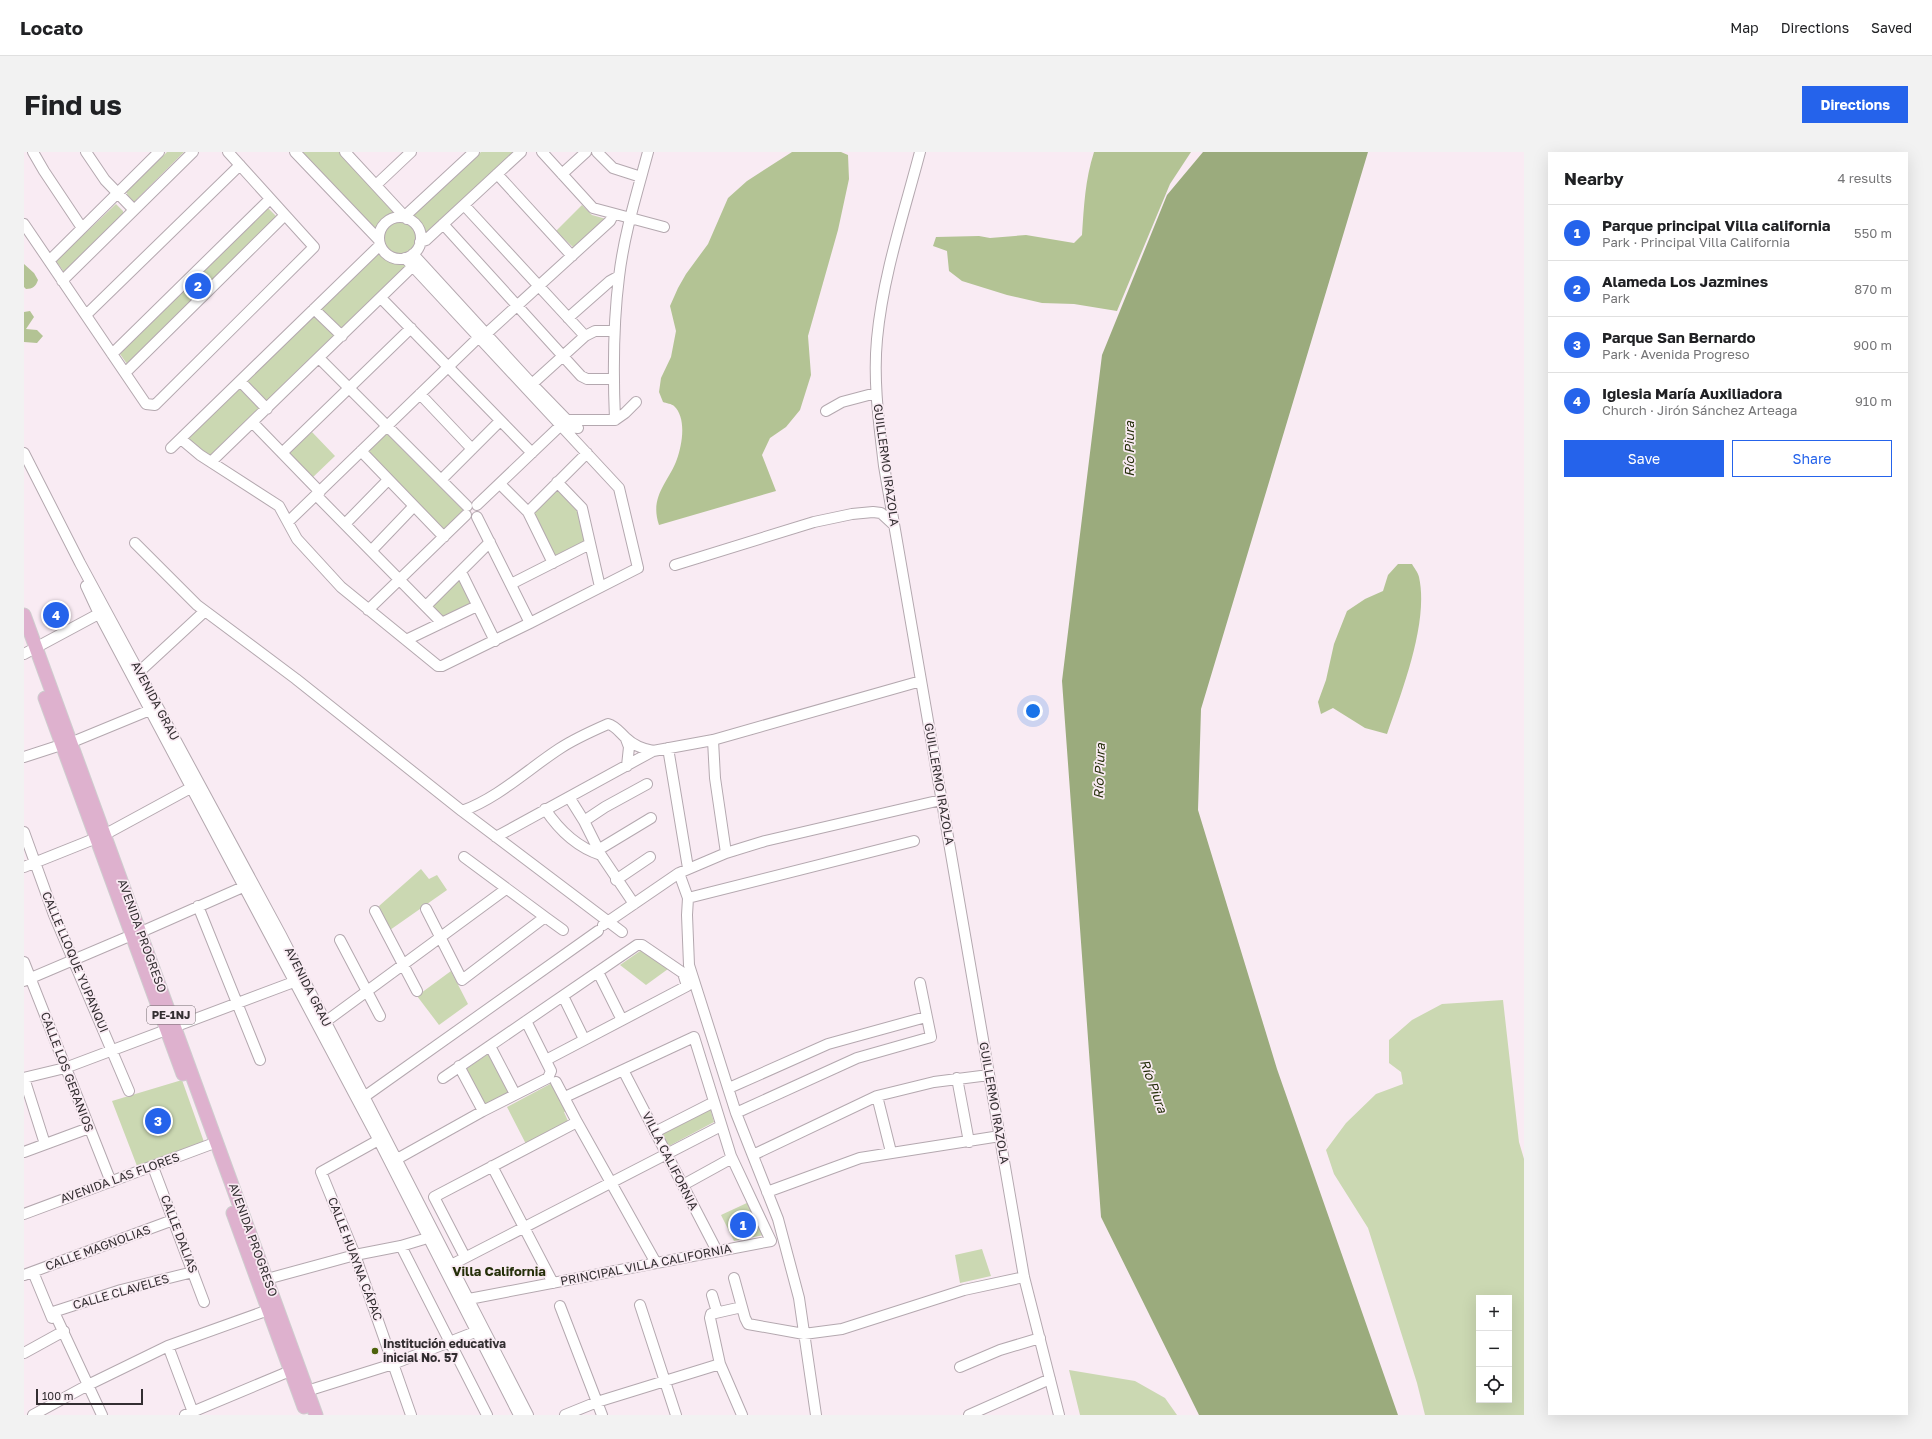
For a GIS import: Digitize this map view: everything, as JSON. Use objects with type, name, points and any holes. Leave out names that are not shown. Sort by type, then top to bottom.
[{"type":"main road","name":"AVENIDA PROGRESO","points":[[24,615],[30,651]]},
{"type":"main road","name":"AVENIDA PROGRESO","points":[[24,638],[136,934],[273,1309],[308,1391],[316,1415]]},
{"type":"main road","name":"AVENIDA PROGRESO","points":[[213,1144],[267,1279],[273,1309],[290,1372],[307,1415]]},
{"type":"street","points":[[33,152],[82,228]]},
{"type":"street","points":[[49,261],[159,152]]},
{"type":"street","points":[[62,281],[193,152]]},
{"type":"street","points":[[24,224],[146,404],[154,405],[314,247],[228,152]]},
{"type":"street","points":[[295,152],[379,242],[388,255],[396,259],[409,256],[420,242],[426,240],[520,152]]},
{"type":"street","points":[[346,152],[406,218],[418,228],[420,242]]},
{"type":"street","points":[[376,185],[411,152]]},
{"type":"street","points":[[171,448],[314,309],[379,242],[380,231],[389,220],[406,218],[474,152]]},
{"type":"street","points":[[542,152],[593,208],[614,215],[664,227]]},
{"type":"street","points":[[562,174],[586,152]]},
{"type":"street","points":[[597,152],[613,168],[641,177]]},
{"type":"street","points":[[615,420],[613,379],[614,331],[619,276],[630,218],[648,152]]},
{"type":"street","name":"GUILLERMO IRAZOLA","points":[[920,152],[891,262],[877,339],[876,393],[884,466],[1024,1277],[1059,1415]]},
{"type":"street","points":[[91,154],[105,180],[134,210]]},
{"type":"street","points":[[86,315],[240,165]]},
{"type":"street","points":[[497,174],[572,256]]},
{"type":"street","points":[[112,354],[270,199]]},
{"type":"street","points":[[464,205],[585,336]]},
{"type":"street","points":[[289,521],[449,366],[540,286],[614,215]]},
{"type":"street","points":[[125,373],[285,216]]},
{"type":"street","points":[[443,224],[582,376],[587,379],[613,379]]},
{"type":"street","points":[[409,256],[413,266],[567,420],[615,420],[636,402]]},
{"type":"street","points":[[409,256],[483,336],[560,426],[620,488]]},
{"type":"street","points":[[211,462],[253,423],[413,266]]},
{"type":"street","points":[[568,318],[610,281],[619,276]]},
{"type":"street","points":[[381,298],[449,366],[500,422],[532,453]]},
{"type":"street","points":[[314,309],[342,336]]},
{"type":"street","points":[[282,453],[411,328]]},
{"type":"street","points":[[532,384],[585,336],[595,331],[614,331]]},
{"type":"street","points":[[319,358],[470,509],[471,518],[477,517],[530,623]]},
{"type":"street","points":[[240,381],[267,409]]},
{"type":"street","points":[[826,412],[842,402],[876,393]]},
{"type":"street","points":[[420,394],[472,449]]},
{"type":"street","points":[[441,480],[500,422]]},
{"type":"street","points":[[253,423],[282,453],[345,524],[442,623]]},
{"type":"street","points":[[560,426],[578,428]]},
{"type":"street","points":[[368,610],[444,537],[470,509],[500,484],[560,426]]},
{"type":"street","points":[[181,439],[211,462],[275,503],[289,521],[298,539],[341,587],[438,666],[442,666],[495,641],[638,568],[620,488],[614,470]]},
{"type":"street","points":[[361,452],[444,537]]},
{"type":"street","name":"AVENIDA GRAU","points":[[24,453],[80,563],[87,587],[140,672],[154,709],[190,788],[243,887],[298,980],[325,1022],[364,1097],[381,1138],[397,1159],[475,1332],[519,1415]]},
{"type":"street","points":[[528,512],[587,453]]},
{"type":"street","points":[[345,524],[388,480]]},
{"type":"street","points":[[557,482],[582,508],[600,587]]},
{"type":"street","points":[[500,484],[528,512],[553,563]]},
{"type":"street","points":[[371,551],[414,506]]},
{"type":"street","points":[[675,565],[814,522],[852,514],[873,512],[881,513],[894,525]]},
{"type":"street","points":[[426,606],[490,542]]},
{"type":"street","points":[[135,543],[205,611],[296,679],[496,837],[602,926],[622,932]]},
{"type":"street","points":[[511,584],[590,544]]},
{"type":"street","points":[[461,572],[495,641]]},
{"type":"street","points":[[406,640],[478,606]]},
{"type":"street","points":[[140,672],[205,611]]},
{"type":"street","points":[[30,651],[102,612]]},
{"type":"street","name":"AVENIDA GRAU","points":[[102,612],[154,709],[199,783],[281,935],[298,980],[433,1237],[452,1265],[528,1415]]},
{"type":"street","points":[[496,837],[653,751],[713,740],[921,681]]},
{"type":"street","points":[[24,757],[65,744],[154,709]]},
{"type":"street","points":[[462,811],[486,800],[561,748],[608,724],[612,725],[635,745],[653,751]]},
{"type":"street","points":[[626,738],[629,748],[627,766]]},
{"type":"street","points":[[713,740],[715,778],[726,853]]},
{"type":"street","points":[[668,748],[688,868]]},
{"type":"street","points":[[24,868],[99,836],[199,783]]},
{"type":"street","points":[[584,821],[605,807],[647,784]]},
{"type":"street","points":[[569,797],[584,821],[599,853],[616,880],[634,904]]},
{"type":"street","points":[[364,1097],[602,926],[688,868],[726,853],[765,841],[941,800]]},
{"type":"street","points":[[545,809],[562,832],[573,842],[599,853]]},
{"type":"street","points":[[599,853],[651,818]]},
{"type":"street","name":"CALLE LLOQUE YUPANQUI","points":[[24,832],[54,915],[129,1091]]},
{"type":"street","points":[[688,898],[914,841]]},
{"type":"street","points":[[464,857],[563,930]]},
{"type":"street","points":[[616,880],[650,857]]},
{"type":"street","points":[[679,873],[688,898],[689,965],[736,1113],[778,1219],[799,1298],[816,1415]]},
{"type":"street","points":[[27,979],[136,934],[243,887]]},
{"type":"street","points":[[325,1022],[506,889]]},
{"type":"street","points":[[198,906],[260,1060]]},
{"type":"street","points":[[426,909],[442,937],[462,980],[545,917]]},
{"type":"street","points":[[375,911],[416,991]]},
{"type":"street","points":[[340,940],[380,1016]]},
{"type":"street","points":[[443,1078],[640,944],[683,973],[687,986],[546,1060]]},
{"type":"street","name":"CALLE LOS GERANIOS","points":[[24,962],[27,979],[66,1068],[111,1182]]},
{"type":"street","points":[[598,972],[622,1020]]},
{"type":"street","points":[[45,1144],[24,1078],[66,1068],[237,1005],[298,980]]},
{"type":"street","points":[[736,1113],[857,1058],[931,1037],[920,983]]},
{"type":"street","points":[[563,996],[584,1039]]},
{"type":"street","points":[[729,1088],[839,1040],[926,1017]]},
{"type":"street","points":[[397,1159],[483,1111],[548,1078],[551,1071],[526,1021]]},
{"type":"street","name":"PRINCIPAL VILLA CALIFORNIA","points":[[469,1299],[771,1241],[732,1158],[694,1037],[623,1070]]},
{"type":"street","points":[[490,1046],[515,1094]]},
{"type":"street","points":[[459,1066],[483,1111]]},
{"type":"street","points":[[565,1097],[623,1070]]},
{"type":"street","name":"VILLA CALIFORNIA","points":[[623,1070],[717,1251]]},
{"type":"street","points":[[752,1155],[877,1096],[957,1078],[989,1075]]},
{"type":"street","points":[[957,1078],[969,1142]]},
{"type":"street","points":[[556,1082],[656,1263]]},
{"type":"street","points":[[877,1096],[891,1152]]},
{"type":"street","points":[[655,1132],[714,1102]]},
{"type":"street","points":[[465,1257],[434,1197],[577,1122]]},
{"type":"street","points":[[452,1265],[721,1126]]},
{"type":"street","points":[[24,1152],[89,1128]]},
{"type":"street","points":[[767,1192],[860,1158],[1000,1136]]},
{"type":"street","name":"CALLE HUAYNA CÁPAC","points":[[381,1138],[321,1172],[355,1255],[411,1415]]},
{"type":"street","name":"AVENIDA LAS FLORES","points":[[24,1214],[213,1144]]},
{"type":"street","points":[[683,1185],[732,1158]]},
{"type":"street","points":[[492,1166],[553,1283]]},
{"type":"street","name":"CALLE DALIAS","points":[[153,1167],[204,1302]]},
{"type":"street","name":"CALLE MAGNOLIAS","points":[[28,1274],[173,1220]]},
{"type":"street","points":[[267,1279],[355,1255],[401,1246],[433,1237]]},
{"type":"street","points":[[401,1246],[487,1415]]},
{"type":"street","name":"CALLE CLAVELES","points":[[52,1313],[121,1290],[193,1272]]},
{"type":"street","points":[[28,1274],[52,1313],[102,1415]]},
{"type":"street","points":[[734,1278],[748,1324],[804,1334],[842,1328],[964,1290],[1024,1277]]},
{"type":"street","points":[[712,1295],[720,1364],[742,1415]]},
{"type":"street","points":[[640,1305],[676,1415]]},
{"type":"street","points":[[560,1306],[602,1415]]},
{"type":"street","points":[[714,1313],[742,1307]]},
{"type":"street","points":[[33,1415],[88,1385],[168,1346],[273,1309]]},
{"type":"street","points":[[24,1354],[61,1332]]},
{"type":"street","points":[[308,1391],[393,1364],[475,1332]]},
{"type":"street","points":[[960,1367],[1000,1350],[1040,1338]]},
{"type":"street","points":[[168,1346],[191,1414],[290,1372]]},
{"type":"street","points":[[565,1415],[597,1402],[720,1364]]},
{"type":"street","points":[[969,1415],[1050,1379]]},
{"type":"shaded area","points":[[167,152],[184,152],[134,202],[132,202],[126,192]]},
{"type":"shaded area","points":[[300,152],[341,152],[394,211],[376,230]]},
{"type":"shaded area","points":[[481,152],[516,152],[427,234],[412,214]]},
{"type":"shaded area","points":[[792,152],[841,152],[848,155],[849,179],[838,230],[808,336],[811,375],[800,410],[786,427],[770,438],[762,455],[776,491],[659,525],[656,506],[658,497],[674,467],[682,439],[681,417],[673,405],[663,402],[659,392],[661,378],[671,357],[676,331],[670,306],[686,274],[708,244],[728,198],[747,181]]},
{"type":"shaded area","points":[[1094,152],[1191,152],[1170,184],[1117,311],[1074,304],[1042,303],[1007,295],[962,281],[949,271],[947,251],[933,246],[936,237],[979,236],[990,238],[1026,235],[1074,243],[1082,235],[1084,203]]},
{"type":"shaded area","points":[[116,204],[123,211],[123,214],[64,272],[56,261]]},
{"type":"shaded area","points":[[582,205],[592,215],[606,219],[575,249],[556,231]]},
{"type":"shaded area","points":[[267,209],[269,209],[277,217],[127,364],[120,354]]},
{"type":"shaded area","points":[[396,221],[402,221],[406,222],[413,228],[416,238],[415,245],[409,252],[402,255],[396,255],[392,254],[385,248],[382,241],[382,235],[383,231],[389,224]]},
{"type":"shaded area","points":[[379,252],[392,260],[408,265],[210,459],[186,439]]},
{"type":"shaded area","points":[[24,264],[34,273],[38,280],[32,288],[26,289],[24,287]]},
{"type":"shaded area","points":[[30,311],[34,317],[26,329],[37,330],[43,336],[37,343],[24,342],[24,312]]},
{"type":"shaded area","points":[[312,432],[335,456],[311,479],[287,454]]},
{"type":"shaded area","points":[[385,432],[463,510],[443,531],[365,452]]},
{"type":"shaded area","points":[[557,487],[580,511],[587,542],[554,559],[530,514]]},
{"type":"shaded area","points":[[1398,564],[1412,564],[1418,573],[1421,595],[1420,614],[1412,656],[1400,698],[1387,734],[1365,728],[1333,708],[1321,714],[1318,702],[1326,680],[1334,644],[1347,611],[1365,599],[1383,591],[1388,575]]},
{"type":"shaded area","points":[[460,577],[474,604],[442,621],[429,608]]},
{"type":"shaded area","points":[[421,869],[429,879],[437,875],[447,890],[390,930],[379,906]]},
{"type":"shaded area","points":[[643,949],[668,969],[646,985],[620,965]]},
{"type":"shaded area","points":[[451,971],[468,1004],[439,1025],[417,996]]},
{"type":"shaded area","points":[[1503,1000],[1519,1142],[1524,1159],[1524,1415],[1425,1415],[1417,1383],[1368,1228],[1334,1174],[1326,1150],[1346,1123],[1376,1094],[1403,1084],[1401,1072],[1389,1063],[1389,1040],[1412,1020],[1442,1004]]},
{"type":"shaded area","points":[[488,1054],[509,1093],[485,1105],[466,1069]]},
{"type":"shaded area","points":[[182,1080],[204,1142],[137,1166],[112,1101]]},
{"type":"shaded area","points":[[552,1083],[567,1111],[564,1112],[568,1121],[526,1144],[507,1107]]},
{"type":"shaded area","points":[[710,1108],[714,1122],[669,1146],[661,1132]]},
{"type":"shaded area","points":[[749,1202],[764,1235],[734,1241],[721,1215]]},
{"type":"shaded area","points":[[982,1249],[991,1276],[960,1283],[955,1255]]},
{"type":"shaded area","points":[[1069,1370],[1135,1381],[1165,1398],[1177,1415],[1080,1415]]},
{"type":"water","name":"Río Piura","points":[[1203,152],[1368,152],[1201,709],[1198,810],[1277,1069],[1398,1415],[1199,1415],[1101,1217],[1062,681],[1102,355],[1167,195]]},
{"type":"place","name":"Alameda Los Jazmines","points":[[198,286]]},
{"type":"place","name":"Iglesia María Auxiliadora","points":[[56,615]]},
{"type":"place","name":"Parque San Bernardo","points":[[158,1121]]},
{"type":"place","name":"Parque principal Villa california","points":[[743,1225]]},
{"type":"place","name":"Institución educativa inicial No. 57","points":[[375,1351]]},
{"type":"district","name":"Villa California","points":[[499,1271]]}]
